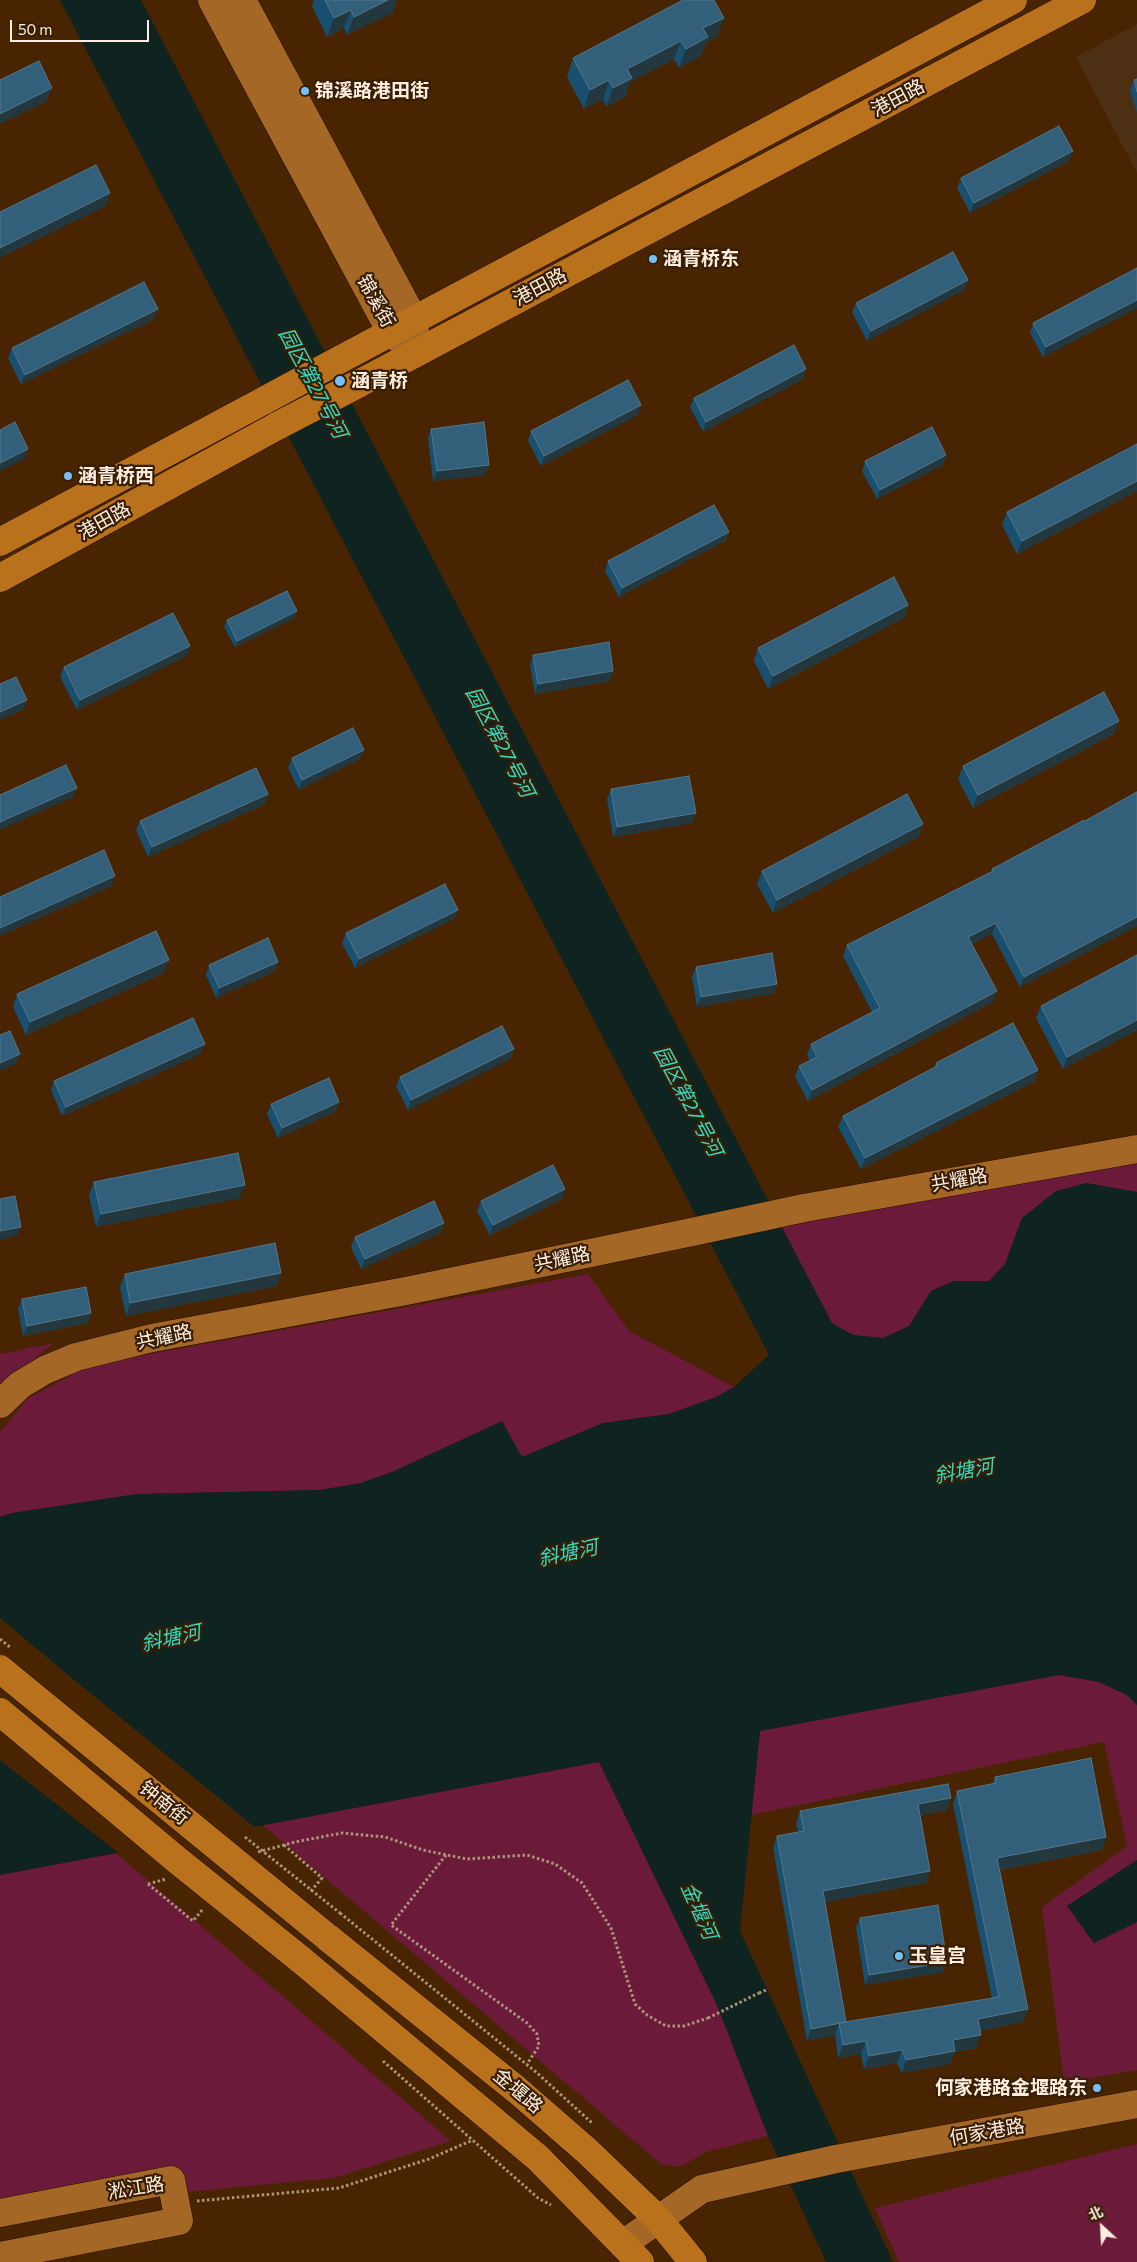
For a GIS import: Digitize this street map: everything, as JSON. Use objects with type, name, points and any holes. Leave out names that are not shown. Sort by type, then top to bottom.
[{"type":"main road","name":"港田路","points":[[0,542],[1013,0]]},
{"type":"main road","name":"港田路","points":[[0,578],[279,425],[1082,0]]},
{"type":"main road","name":"钟南街","points":[[0,1668],[327,1937]]},
{"type":"main road","name":"钟南街","points":[[0,1712],[177,1860],[300,1959]]},
{"type":"main road","name":"金堰路","points":[[327,1937],[517,2090],[586,2151],[658,2219],[693,2262]]},
{"type":"main road","name":"金堰路","points":[[300,1959],[538,2158],[631,2253]]},
{"type":"street","name":"锦溪街","points":[[212,0],[403,326]]},
{"type":"street","name":"锦溪街","points":[[242,0],[416,353]]},
{"type":"street","name":"共耀路","points":[[0,1404],[20,1385],[45,1370],[76,1357],[133,1343],[406,1291],[804,1208],[1137,1149]]},
{"type":"street","name":"何家港路","points":[[631,2253],[658,2219],[702,2189],[836,2159],[1137,2104]]},
{"type":"street","name":"淞江路","points":[[0,2213],[171,2180],[179,2221],[0,2256]]},
{"type":"path","points":[[257,1852],[342,1833],[386,1837],[424,1850],[467,1858],[527,1855],[555,1864],[582,1883],[611,1928],[635,2004],[647,2015],[666,2026],[684,2026],[708,2018],[766,1990]]},
{"type":"path","points":[[284,1845],[322,1878],[311,1891]]},
{"type":"path","points":[[446,1854],[391,1925],[527,2023],[537,2034],[539,2046],[526,2064]]},
{"type":"path","points":[[175,1876],[148,1884],[193,1921],[205,1907]]},
{"type":"path","points":[[176,2203],[339,2188],[429,2159],[473,2140]]},
{"type":"shaded area","points":[[1137,24],[1137,173],[1076,57]]},
{"type":"shaded area","points":[[1137,1147],[1137,1192],[1086,1183],[1022,1218],[1005,1264],[989,1281],[954,1281],[931,1291],[909,1326],[883,1338],[853,1335],[832,1323],[778,1221]]},
{"type":"shaded area","points":[[588,1274],[629,1331],[734,1387],[716,1397],[669,1414],[603,1423],[522,1457],[392,1472],[361,1483],[320,1490],[137,1494],[12,1513],[0,1517],[0,1432],[28,1398],[90,1365]]},
{"type":"shaded area","points":[[54,1343],[20,1370],[0,1390],[0,1354]]},
{"type":"shaded area","points":[[1059,1675],[1099,1682],[1127,1695],[1137,1705],[1137,1860],[1067,1906],[1094,1943],[1137,1922],[1137,2070],[1064,2083],[1042,1907],[1127,1846],[1104,1742],[751,1815],[760,1731]]},
{"type":"shaded area","points":[[599,1762],[716,2003],[768,2136],[706,2152],[680,2167],[661,2164],[263,1825]]},
{"type":"shaded area","points":[[116,1853],[451,2141],[334,2178],[187,2192],[170,2166],[0,2199],[0,1875]]},
{"type":"shaded area","points":[[1137,2144],[1137,2262],[899,2262],[875,2208]]},
{"type":"water","points":[[60,0],[141,0],[832,1323],[853,1335],[883,1338],[909,1326],[931,1291],[954,1281],[989,1281],[1005,1264],[1022,1218],[1056,1191],[1086,1183],[1137,1192],[1137,1705],[1127,1695],[1099,1682],[1059,1675],[760,1731],[740,1931],[893,2262],[826,2262],[768,2136],[716,2003],[599,1762],[0,1875],[0,1517],[12,1513],[137,1494],[320,1490],[361,1483],[392,1472],[502,1421],[522,1457],[603,1423],[669,1414],[716,1397],[734,1387],[769,1355]]},
{"type":"water","points":[[1137,1860],[1137,1922],[1094,1943],[1067,1906]]},
{"type":"pier","points":[[0,1618],[257,1829],[121,1855],[0,1760]]},
{"type":"building","points":[[325,0],[388,0],[354,17],[351,10],[334,18]]},
{"type":"building","points":[[683,0],[714,0],[724,18],[703,28],[708,37],[686,49],[681,41],[627,69],[632,78],[613,88],[609,80],[590,90],[573,58]]},
{"type":"building","points":[[39,61],[52,88],[0,114],[0,80]]},
{"type":"building","points":[[1137,79],[1137,92],[1134,80]]},
{"type":"building","points":[[1059,126],[1073,151],[974,203],[961,178]]},
{"type":"building","points":[[96,165],[110,193],[0,248],[0,212]]},
{"type":"building","points":[[953,252],[968,280],[871,331],[856,303]]},
{"type":"building","points":[[1137,268],[1137,300],[1046,347],[1033,323]]},
{"type":"building","points":[[144,282],[158,309],[25,375],[12,348]]},
{"type":"building","points":[[794,345],[806,369],[706,422],[694,398]]},
{"type":"building","points":[[628,380],[641,405],[544,456],[531,431]]},
{"type":"building","points":[[15,422],[28,449],[0,463],[0,430]]},
{"type":"building","points":[[484,422],[489,465],[437,471],[431,429]]},
{"type":"building","points":[[932,427],[946,455],[880,490],[865,461]]},
{"type":"building","points":[[1137,444],[1137,481],[1022,541],[1007,512]]},
{"type":"building","points":[[714,505],[729,532],[622,588],[608,561]]},
{"type":"building","points":[[894,577],[908,605],[773,676],[758,648]]},
{"type":"building","points":[[287,591],[297,611],[237,641],[227,620]]},
{"type":"building","points":[[173,613],[190,646],[80,700],[64,667]]},
{"type":"building","points":[[609,642],[613,671],[538,684],[533,655]]},
{"type":"building","points":[[16,677],[27,700],[0,712],[0,684]]},
{"type":"building","points":[[1104,692],[1119,721],[978,795],[963,766]]},
{"type":"building","points":[[353,728],[364,750],[302,780],[292,758]]},
{"type":"building","points":[[66,765],[77,788],[0,822],[0,795]]},
{"type":"building","points":[[256,768],[268,794],[152,847],[140,821]]},
{"type":"building","points":[[689,776],[696,813],[617,827],[611,789]]},
{"type":"building","points":[[1137,792],[1137,917],[1024,977],[996,923],[968,937],[997,991],[812,1090],[799,1066],[817,1057],[811,1044],[880,1008],[847,945],[993,871],[992,869]]},
{"type":"building","points":[[907,794],[923,824],[777,900],[762,871]]},
{"type":"building","points":[[104,850],[115,876],[0,928],[0,897]]},
{"type":"building","points":[[445,884],[458,910],[359,959],[346,933]]},
{"type":"building","points":[[156,931],[169,960],[30,1022],[17,994]]},
{"type":"building","points":[[268,938],[278,962],[219,988],[209,965]]},
{"type":"building","points":[[772,953],[777,984],[701,997],[696,967]]},
{"type":"building","points":[[1137,955],[1137,1020],[1067,1057],[1041,1006]]},
{"type":"building","points":[[193,1018],[205,1044],[66,1107],[54,1081]]},
{"type":"building","points":[[1013,1023],[1038,1070],[865,1158],[843,1116],[937,1066],[936,1063]]},
{"type":"building","points":[[502,1026],[514,1049],[411,1100],[400,1077]]},
{"type":"building","points":[[10,1031],[20,1054],[0,1063],[0,1035]]},
{"type":"building","points":[[329,1078],[339,1102],[282,1128],[271,1104]]},
{"type":"building","points":[[238,1153],[245,1185],[101,1214],[94,1182]]},
{"type":"building","points":[[553,1165],[565,1189],[493,1225],[481,1201]]},
{"type":"building","points":[[15,1196],[21,1227],[0,1231],[0,1199]]},
{"type":"building","points":[[434,1201],[444,1223],[365,1259],[355,1237]]},
{"type":"building","points":[[275,1243],[281,1273],[130,1303],[125,1274]]},
{"type":"building","points":[[86,1287],[91,1313],[27,1326],[22,1299]]},
{"type":"building","points":[[1091,1758],[1106,1837],[997,1858],[1028,2009],[978,2019],[981,2035],[953,2040],[955,2051],[906,2060],[902,2050],[869,2056],[866,2041],[843,2045],[839,2023],[999,1997],[957,1791],[996,1783],[995,1777]]},
{"type":"building","points":[[948,1784],[951,1798],[918,1804],[930,1871],[823,1891],[846,2022],[811,2029],[777,1836],[804,1831],[800,1811]]},
{"type":"building","points":[[938,1905],[947,1962],[869,1975],[860,1918]]},
{"type":"place","name":"锦溪路港田街","points":[[305,91]]},
{"type":"place","name":"涵青桥东","points":[[653,259]]},
{"type":"place","name":"涵青桥","points":[[340,381]]},
{"type":"place","name":"涵青桥西","points":[[68,476]]},
{"type":"place","name":"玉皇宫","points":[[899,1956]]},
{"type":"place","name":"何家港路金堰路东","points":[[1097,2088]]},
{"type":"water label","name":"园区第27号河","points":[[313,383]]},
{"type":"water label","name":"园区第27号河","points":[[500,742]]},
{"type":"water label","name":"园区第27号河","points":[[688,1101]]},
{"type":"water label","name":"斜塘河","points":[[964,1471]]},
{"type":"water label","name":"斜塘河","points":[[568,1553]]},
{"type":"water label","name":"斜塘河","points":[[171,1638]]},
{"type":"water label","name":"金堰河","points":[[699,1911]]}]
